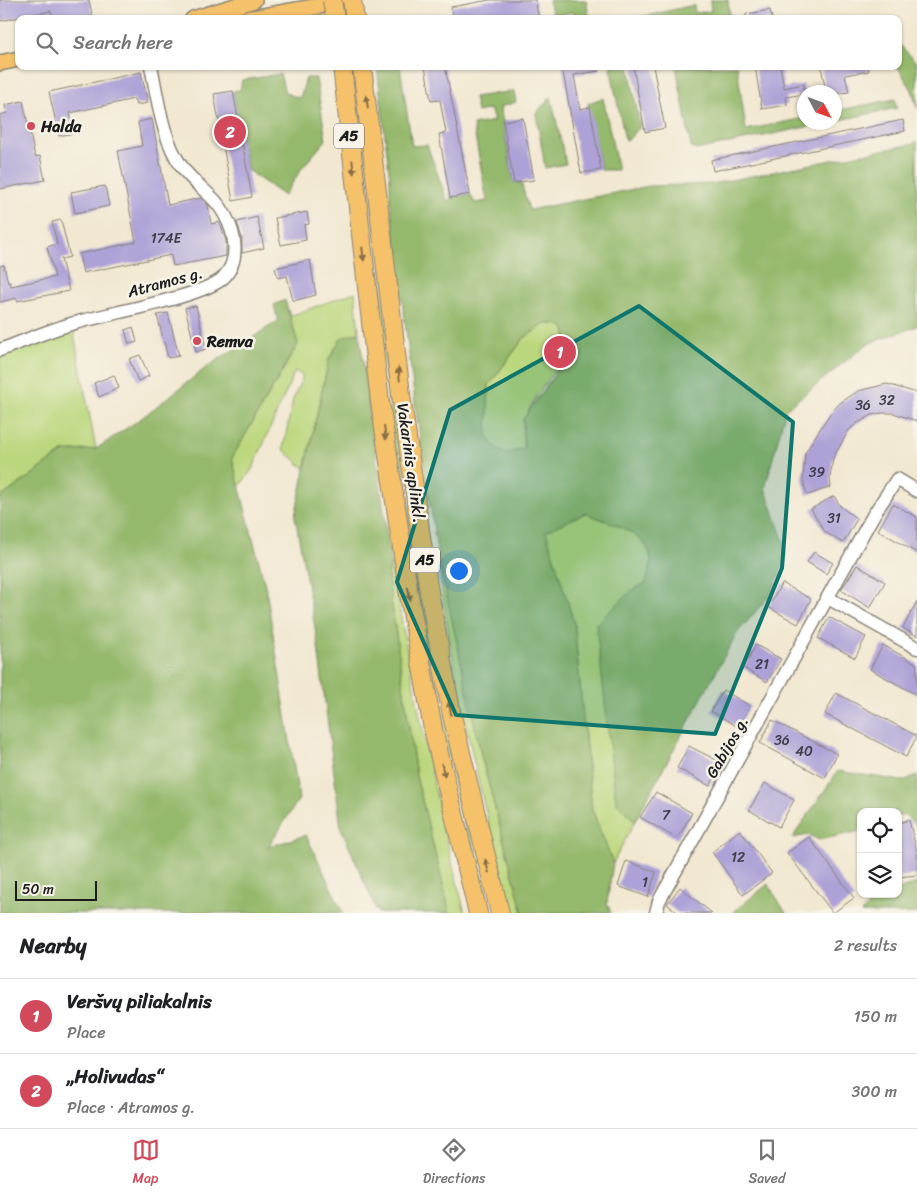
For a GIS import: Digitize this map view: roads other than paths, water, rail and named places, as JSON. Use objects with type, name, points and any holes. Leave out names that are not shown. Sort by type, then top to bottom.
[{"type":"highway","points":[[332,0],[334,15]]},
{"type":"highway","points":[[353,0],[355,15]]},
{"type":"highway","name":"Vakarinis aplinkl.","points":[[342,70],[380,402],[409,595],[433,730],[478,913]]},
{"type":"highway","name":"Vakarinis aplinkl.","points":[[362,70],[401,395],[428,586],[452,716],[500,913]]},
{"type":"main road","points":[[206,15],[254,0]]},
{"type":"main road","points":[[269,15],[353,0]]},
{"type":"main road","points":[[0,63],[15,60]]},
{"type":"street","name":"Atramos g.","points":[[0,350],[72,324],[212,287],[230,268],[235,259],[235,250],[228,220],[212,197],[189,177],[172,149],[164,124],[153,70]]},
{"type":"street","name":"Gabijos g.","points":[[656,913],[659,901],[874,514],[897,479],[917,490]]},
{"type":"street","points":[[828,598],[917,648]]},
{"type":"place","name":"Halda","points":[[31,126]]},
{"type":"place","name":"„Holivudas“","points":[[230,132]]},
{"type":"place","name":"Remva","points":[[197,341]]},
{"type":"place","name":"Veršvų piliakalnis","points":[[560,352]]}]
